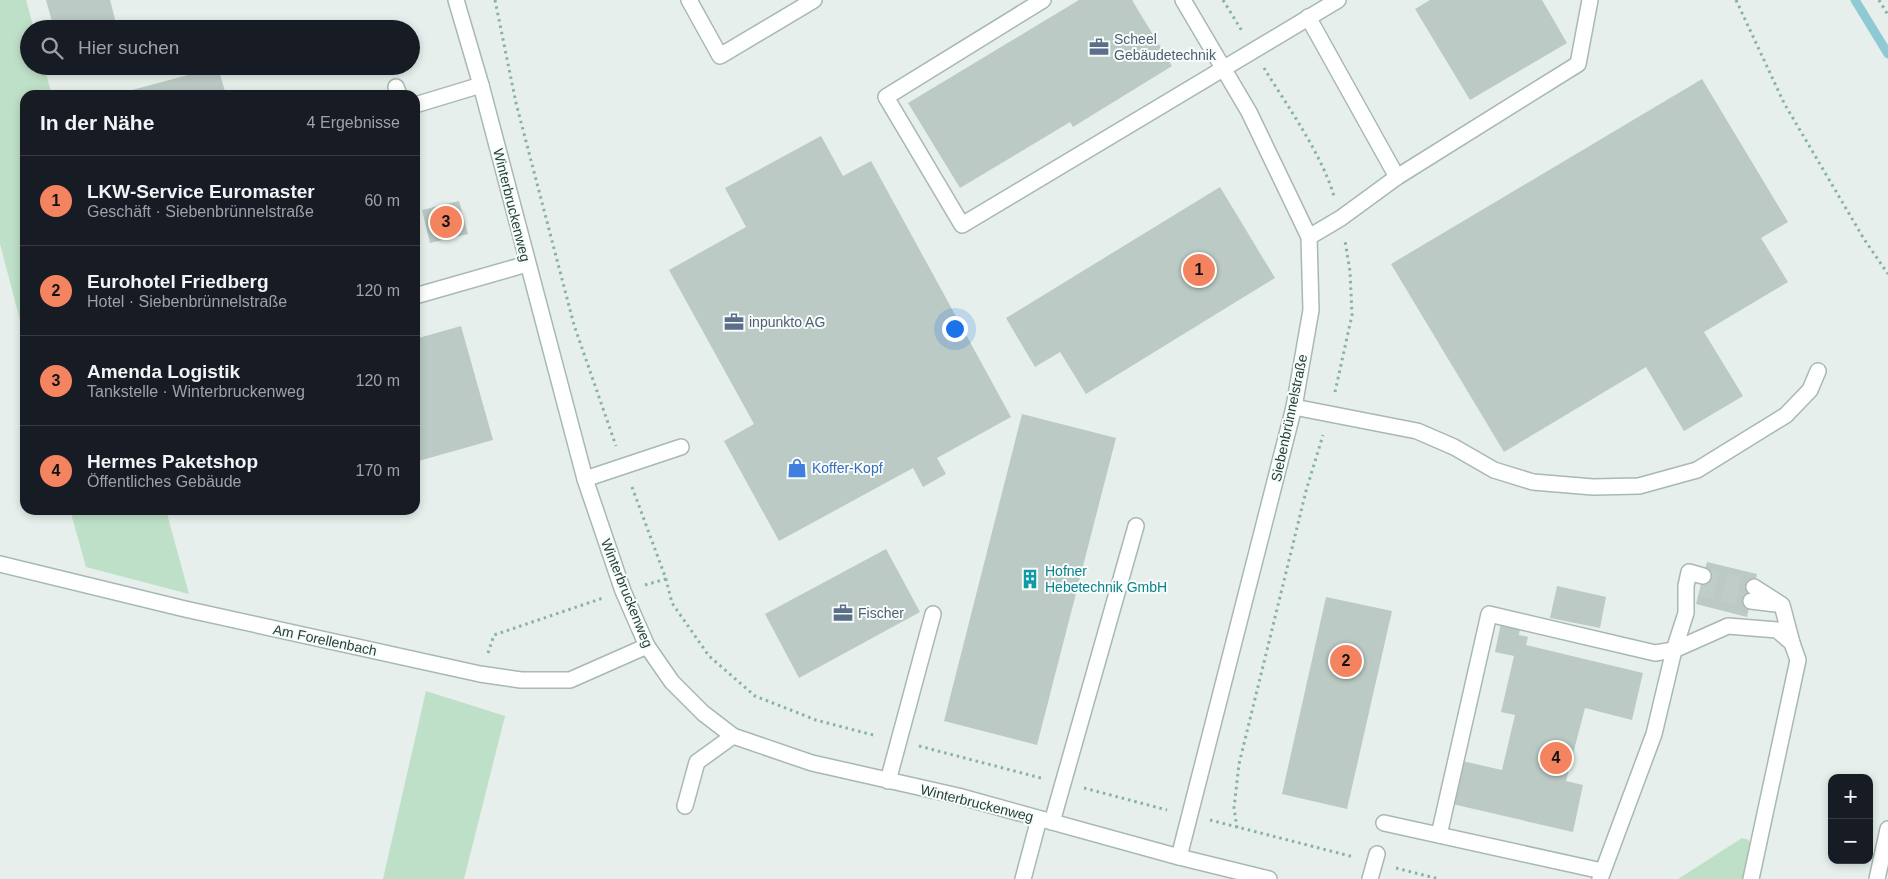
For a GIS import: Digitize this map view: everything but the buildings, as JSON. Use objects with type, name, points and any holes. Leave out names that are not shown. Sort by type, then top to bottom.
[{"type":"street","name":"Winterbruckenweg","points":[[456,0],[481,85],[585,479],[623,591],[647,646],[672,682],[703,713],[733,736],[812,763],[888,782],[958,796],[1179,857],[1269,879]]},
{"type":"street","points":[[689,0],[720,56],[814,0]]},
{"type":"street","points":[[1043,0],[886,97],[962,225],[1338,0]]},
{"type":"street","name":"Siebenbrünnelstraße","points":[[1179,857],[1294,407],[1311,310],[1309,237],[1249,112],[1183,0]]},
{"type":"street","points":[[1309,237],[1341,218],[1397,177],[1578,64],[1590,0]]},
{"type":"street","points":[[1308,17],[1397,177]]},
{"type":"street","points":[[420,103],[481,85]]},
{"type":"street","points":[[420,295],[527,264]]},
{"type":"street","points":[[1294,407],[1417,431],[1454,447],[1494,470],[1533,482],[1593,487],[1639,486],[1697,470],[1786,415],[1810,390],[1818,371]]},
{"type":"street","points":[[585,479],[681,447]]},
{"type":"street","points":[[1023,879],[1045,820],[1062,783],[1136,526]]},
{"type":"street","name":"Am Forellenbach","points":[[0,564],[185,609],[480,674],[521,680],[570,680],[647,646]]},
{"type":"street","points":[[1384,823],[1601,875],[1654,734],[1674,650],[1696,584]]},
{"type":"street","points":[[1751,879],[1798,660],[1782,605],[1752,594]]},
{"type":"street","points":[[888,782],[933,614]]},
{"type":"street","points":[[1440,835],[1489,614],[1655,653],[1674,650],[1728,626],[1776,630],[1792,643]]},
{"type":"street","points":[[685,806],[697,762],[733,736]]},
{"type":"street","points":[[1877,879],[1888,829]]},
{"type":"street","points":[[1370,879],[1376,858]]},
{"type":"path","points":[[495,0],[516,102],[574,325],[666,578],[672,603],[709,656],[755,696],[816,720],[1189,815],[1376,858],[1439,879]]},
{"type":"path","points":[[1736,0],[1784,102],[1864,239],[1888,274]]},
{"type":"path","points":[[1879,0],[1888,15]]},
{"type":"path","points":[[480,674],[494,635],[666,578]]},
{"type":"green space","points":[[0,0],[26,0],[32,20],[20,20],[20,75],[46,75],[51,90],[20,90],[20,320],[0,244]]},
{"type":"green space","points":[[71,515],[167,515],[189,594],[86,567]]},
{"type":"green space","points":[[426,691],[505,716],[464,879],[383,879]]},
{"type":"green space","points":[[1742,838],[1749,840],[1750,845],[1742,879],[1678,879]]},
{"type":"waterway","points":[[1855,0],[1888,54]]},
{"type":"tunnel","points":[[1703,576],[1754,587]]},
{"type":"tunnel","points":[[1700,589],[1751,601]]},
{"type":"place","name":"Scheel Gebäudetechnik","points":[[1099,47]]},
{"type":"place","name":"Amenda Logistik","points":[[446,222]]},
{"type":"place","name":"LKW-Service Euromaster","points":[[1199,270]]},
{"type":"place","name":"inpunkto AG","points":[[734,322]]},
{"type":"place","name":"Koffer-Kopf","points":[[797,468]]},
{"type":"place","name":"Hofner Hebetechnik GmbH","points":[[1030,579]]},
{"type":"place","name":"Fischer","points":[[843,613]]},
{"type":"place","name":"Eurohotel Friedberg","points":[[1346,661]]},
{"type":"place","name":"Hermes Paketshop","points":[[1556,758]]}]
